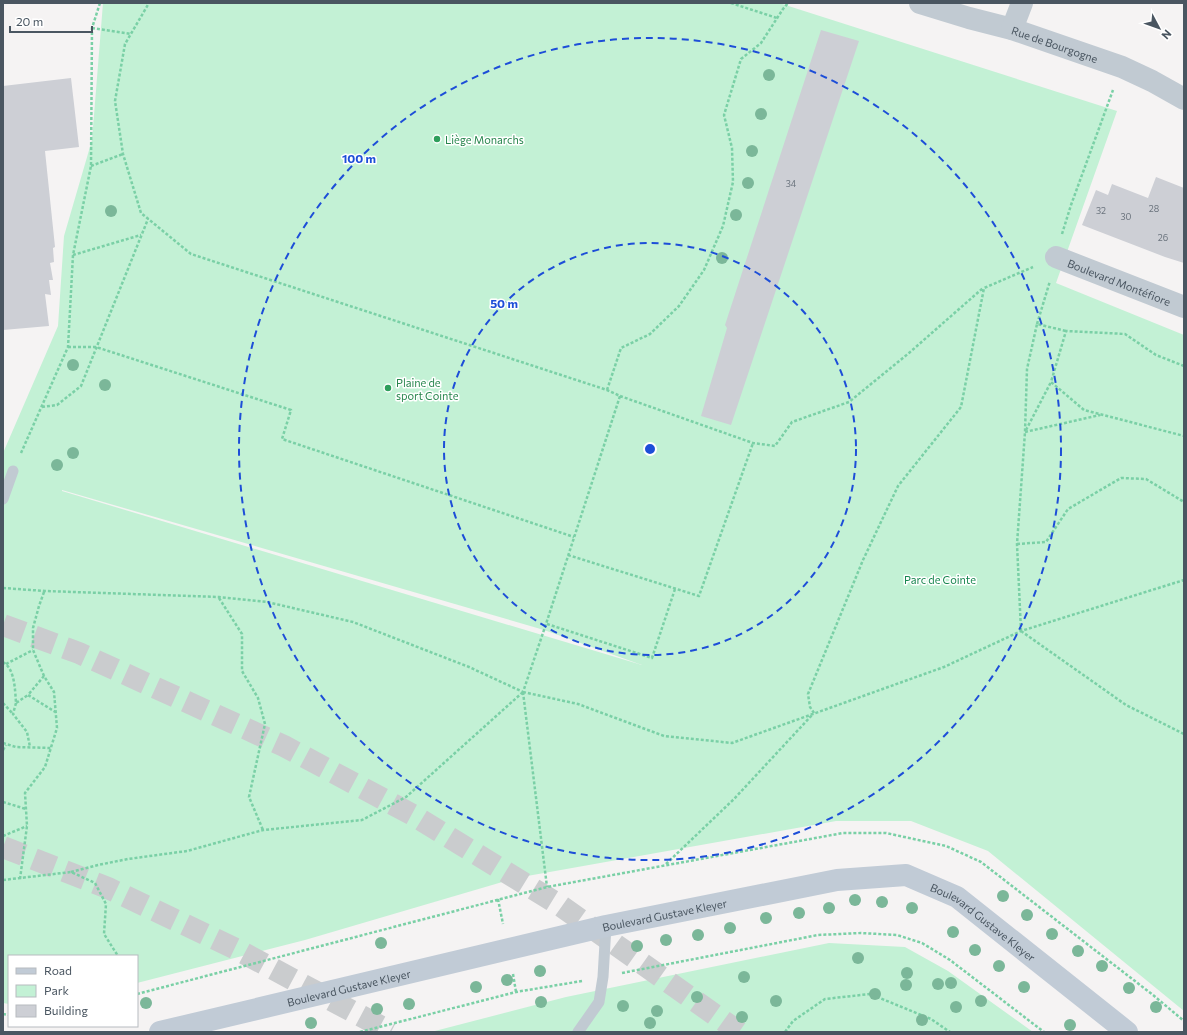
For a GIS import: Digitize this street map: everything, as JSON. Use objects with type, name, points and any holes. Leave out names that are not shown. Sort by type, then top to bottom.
[{"type":"street","name":"Rue de Bourgogne","points":[[920,3],[1012,29],[1122,67],[1152,81],[1184,99]]},
{"type":"street","points":[[1012,29],[1022,3]]},
{"type":"street","name":"Boulevard Montéfiore","points":[[1054,265],[1184,307]]},
{"type":"street","name":"Boulevard Gustave Kleyer","points":[[160,1032],[606,926],[837,880],[906,875],[958,897],[1127,1032]]},
{"type":"lane","points":[[3,499],[13,471]]},
{"type":"lane","points":[[578,1032],[599,1002],[603,977],[606,926]]},
{"type":"path","points":[[13,471],[68,347],[74,255],[91,166],[92,28],[100,3]]},
{"type":"path","points":[[149,3],[125,44],[115,101],[123,154],[140,213],[191,254],[607,390],[620,396],[753,443],[775,446],[792,422],[849,402],[909,353],[984,288],[1054,265]]},
{"type":"path","points":[[731,3],[777,18]]},
{"type":"path","points":[[607,390],[621,348],[650,334],[679,306],[704,270],[723,226],[733,182],[732,148],[724,115],[741,59],[761,43],[783,8],[788,3]]},
{"type":"path","points":[[92,28],[131,34]]},
{"type":"path","points":[[1021,631],[1017,544],[1025,432],[1027,369],[1037,324],[1071,205],[1108,103]]},
{"type":"path","points":[[91,166],[123,154]]},
{"type":"path","points":[[42,407],[57,405],[81,386],[148,219]]},
{"type":"path","points":[[74,255],[142,234]]},
{"type":"path","points":[[814,714],[810,707],[808,694],[863,560],[898,486],[961,407],[984,288]]},
{"type":"path","points":[[1037,324],[1066,331],[1125,334],[1156,356],[1184,366]]},
{"type":"path","points":[[1025,432],[1051,382],[1066,331]]},
{"type":"path","points":[[68,347],[96,347],[291,410],[282,439],[574,537]]},
{"type":"path","points":[[1051,382],[1084,410],[1184,436]]},
{"type":"path","points":[[547,887],[523,692],[620,396]]},
{"type":"path","points":[[1025,432],[1100,414]]},
{"type":"path","points":[[568,555],[699,596],[753,443]]},
{"type":"path","points":[[1017,544],[1046,542],[1068,510],[1121,478],[1146,479],[1184,502]]},
{"type":"path","points":[[3,588],[45,591],[219,597],[266,602],[353,622],[470,667],[523,692],[578,704],[664,736],[732,743],[944,667],[1021,631],[1184,580]]},
{"type":"path","points":[[546,624],[652,658],[675,589]]},
{"type":"path","points":[[20,879],[27,826],[25,793],[44,767],[57,728],[57,713],[54,692],[44,676],[32,650],[33,628],[45,591]]},
{"type":"path","points":[[219,597],[242,634],[242,670],[258,698],[265,724],[249,797],[263,830]]},
{"type":"path","points":[[1021,631],[1126,705],[1184,734]]},
{"type":"path","points":[[14,714],[16,703],[14,680],[4,663],[32,650]]},
{"type":"path","points":[[16,703],[28,695],[44,676]]},
{"type":"path","points":[[3,880],[71,872],[128,859],[187,851],[263,830],[362,820],[406,797],[523,692]]},
{"type":"path","points":[[28,695],[57,713]]},
{"type":"path","points":[[3,703],[14,714],[27,732],[30,747]]},
{"type":"path","points":[[138,994],[547,887],[666,864],[734,799],[814,714]]},
{"type":"path","points":[[3,750],[5,744],[16,747],[51,748]]},
{"type":"path","points":[[3,802],[26,809]]},
{"type":"path","points":[[3,836],[27,826]]},
{"type":"path","points":[[71,872],[96,883],[106,904],[104,934],[117,955]]},
{"type":"path","points":[[360,1032],[516,992],[603,977],[818,935],[861,933],[897,935],[922,943],[950,960],[1044,1032]]},
{"type":"path","points":[[785,1032],[793,1021],[825,999],[870,994],[932,1018],[950,1032]]},
{"type":"green space","name":"Parc de Cointe","points":[[103,3],[779,3],[1117,111],[1056,283],[1184,335],[1184,1011],[988,851],[911,821],[836,821],[516,878],[305,940],[138,983],[138,955],[8,955],[8,1004],[3,1003],[3,453],[58,326],[64,236],[92,140]],"holes":[[[62,490],[544,630],[642,665],[62,491]]]},
{"type":"green space","points":[[829,943],[905,947],[948,971],[1033,1032],[431,1032],[566,997]]},
{"type":"building","points":[[821,30],[859,41],[731,425],[701,416],[727,328],[725,325]]},
{"type":"building","points":[[71,78],[79,147],[45,151],[55,247],[53,248],[54,262],[50,263],[53,280],[49,280],[51,295],[45,294],[49,326],[3,330],[3,86]]},
{"type":"building","points":[[1156,177],[1184,188],[1184,263],[1082,225],[1096,190],[1108,195],[1112,184],[1148,198]]},
{"type":"tunnel","points":[[3,625],[79,653],[284,746],[413,815],[561,906],[739,1032]]},
{"type":"tunnel","points":[[3,847],[108,888],[236,949],[391,1032]]},
{"type":"place","name":"Liège Monarchs","points":[[437,139]]},
{"type":"place","name":"Plaine de sport Cointe","points":[[388,388]]}]
